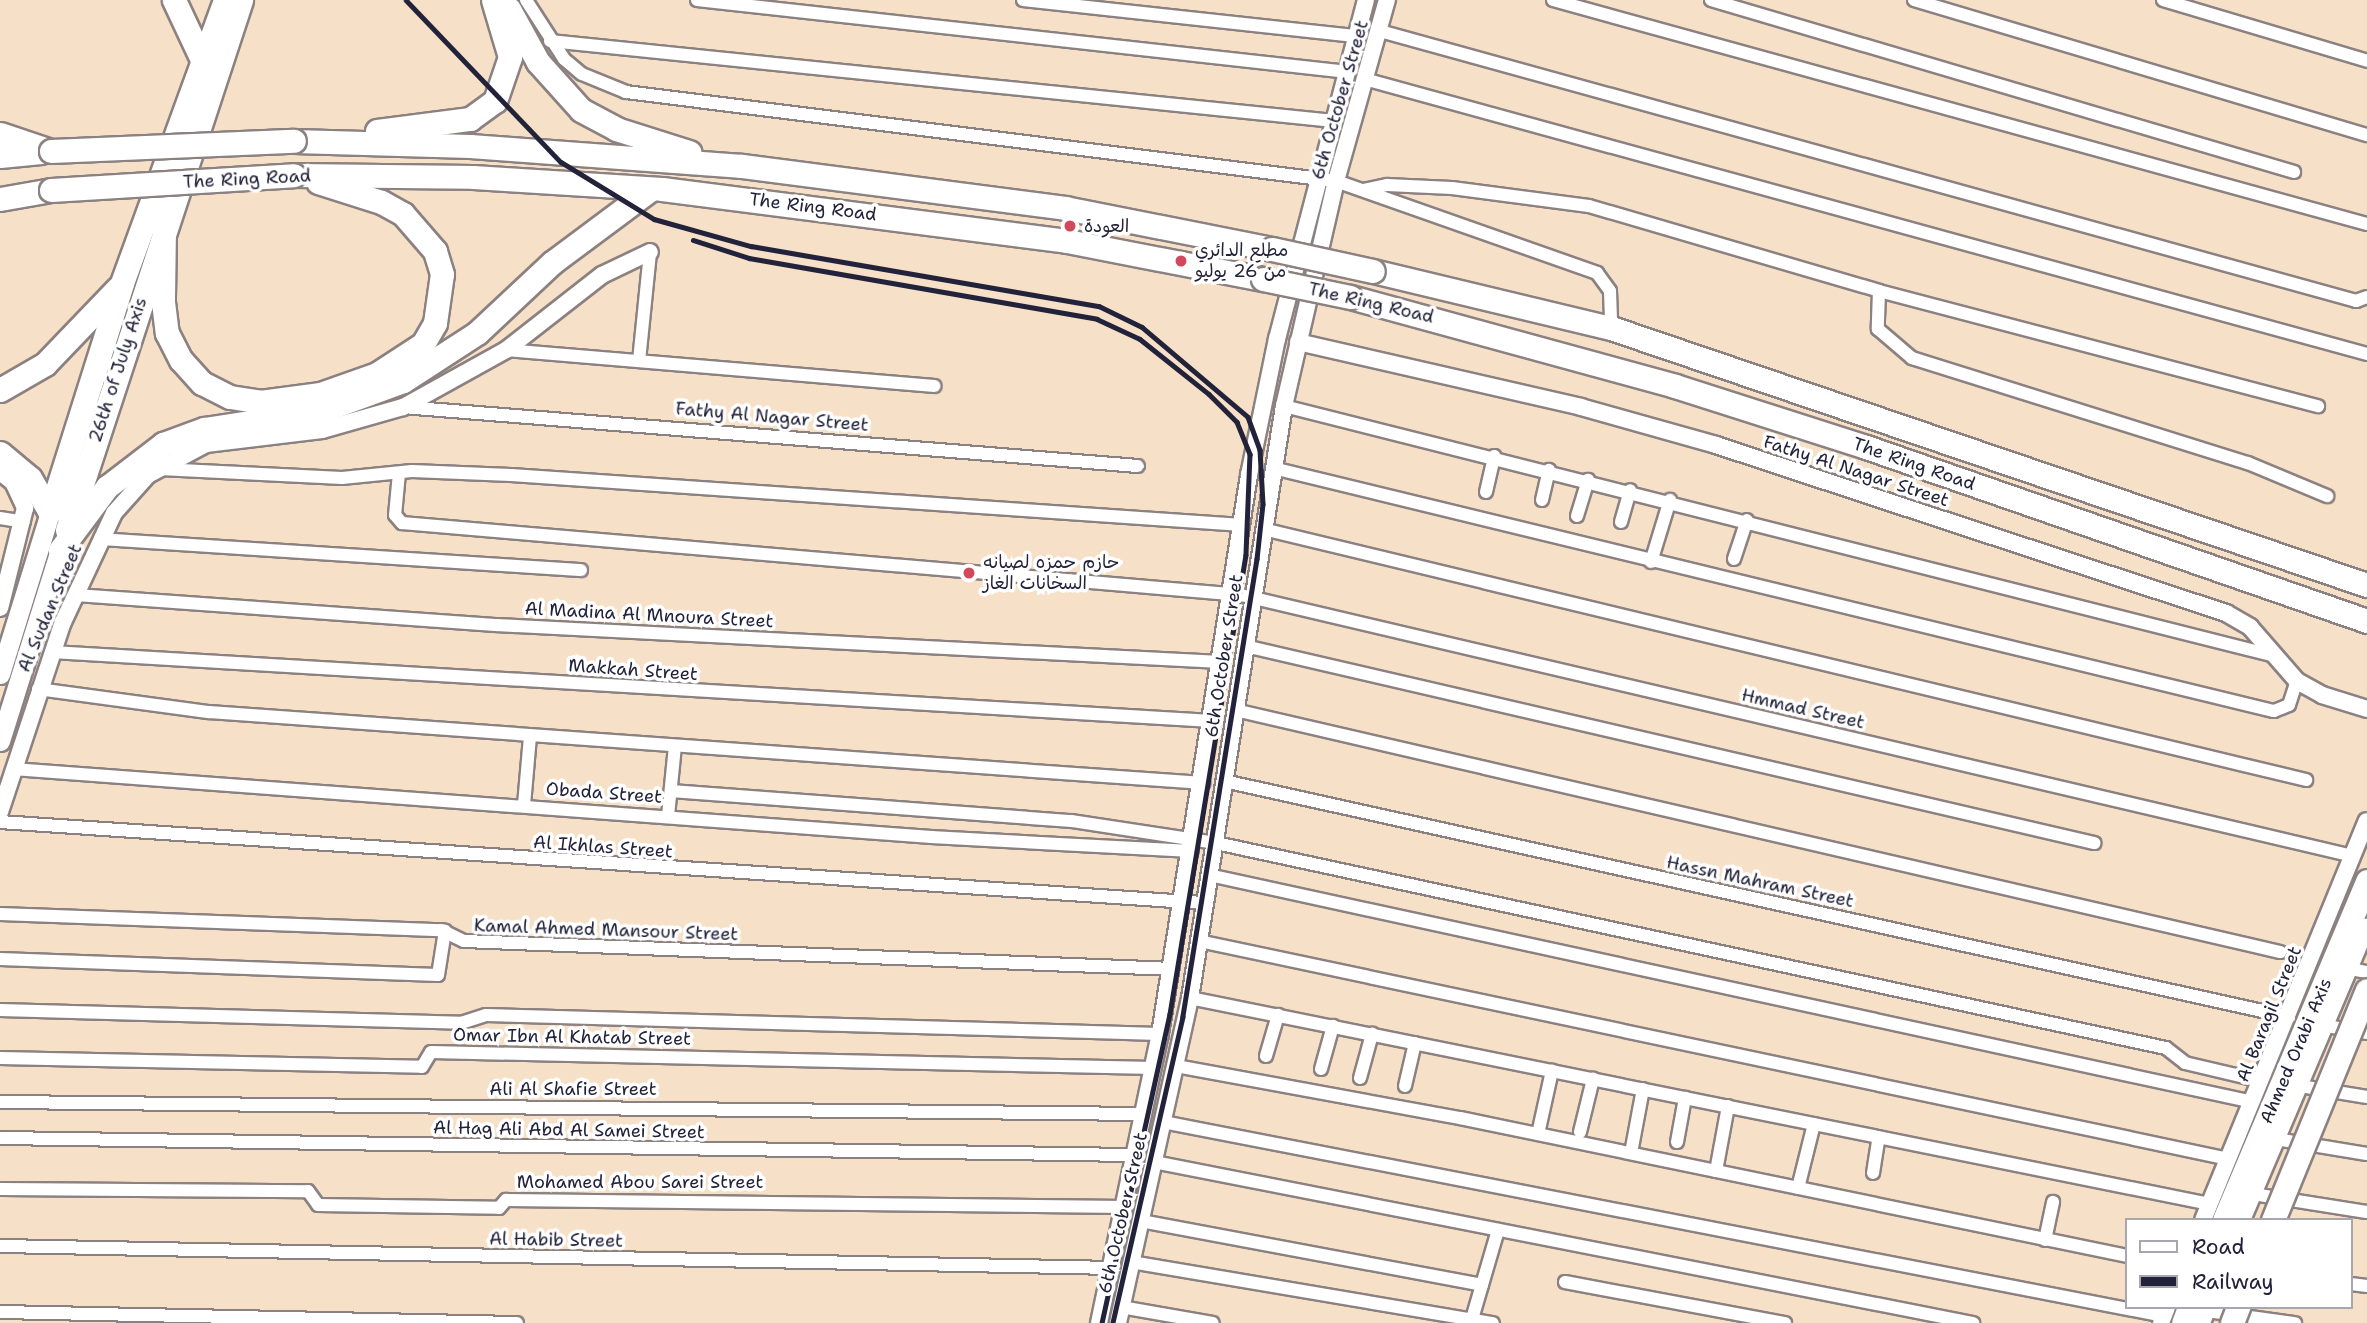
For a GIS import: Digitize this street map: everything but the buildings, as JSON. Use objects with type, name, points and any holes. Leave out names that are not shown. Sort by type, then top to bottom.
[{"type":"highway","points":[[174,0],[204,64]]},
{"type":"highway","name":"26th of July Axis","points":[[0,674],[122,283],[204,64],[225,0]]},
{"type":"highway","name":"26th of July Axis","points":[[0,741],[164,226],[241,0]]},
{"type":"highway","points":[[294,141],[470,119],[495,101],[510,57],[494,0]]},
{"type":"highway","points":[[504,0],[538,62],[566,97],[598,120],[658,152]]},
{"type":"highway","points":[[0,134],[51,151]]},
{"type":"highway","name":"The Ring Road","points":[[0,156],[51,151],[294,141],[658,152],[742,166],[1065,208],[1373,271],[1611,328],[1876,415],[2367,585]]},
{"type":"highway","points":[[164,226],[167,333],[181,360],[202,383],[230,397],[260,402],[349,386],[404,360],[422,344],[435,323],[442,274],[435,251],[403,214],[381,202],[295,175]]},
{"type":"highway","name":"The Ring Road","points":[[0,197],[51,190],[295,175],[473,177],[656,189],[1067,241],[1350,296],[1526,342],[1866,447],[2367,621]]},
{"type":"highway","points":[[60,550],[107,487],[163,444],[204,429],[321,411],[404,381],[477,333],[553,261],[656,189]]},
{"type":"highway","points":[[0,390],[45,365],[122,283]]},
{"type":"highway","points":[[0,453],[30,478],[50,512]]},
{"type":"highway","name":"Ahmed Orabi Axis","points":[[2217,1212],[2367,881]]},
{"type":"highway","points":[[2274,1218],[2367,990]]},
{"type":"highway","points":[[2169,1317],[2201,1312]]},
{"type":"street","points":[[526,0],[550,41],[583,74],[626,92],[1318,176],[1336,181],[1597,273],[1610,291],[1611,328]]},
{"type":"street","points":[[697,0],[1348,72]]},
{"type":"street","points":[[1023,0],[1357,36]]},
{"type":"street","name":"6th October Street","points":[[1099,1323],[1145,1114],[1183,902],[1224,781],[1245,646],[1242,525],[1277,339],[1366,0]]},
{"type":"street","name":"6th October Street","points":[[1120,1315],[1176,1066],[1199,942],[1209,875],[1203,843],[1203,783],[1222,662],[1263,529],[1298,342],[1336,181],[1367,80],[1387,0]]},
{"type":"street","points":[[1553,0],[2367,224]]},
{"type":"street","points":[[1710,0],[2294,172]]},
{"type":"street","points":[[1914,0],[2367,135]]},
{"type":"street","points":[[2163,0],[2367,61]]},
{"type":"street","points":[[1380,31],[2356,301],[2367,297]]},
{"type":"street","points":[[550,41],[1334,121]]},
{"type":"street","points":[[1367,80],[2367,354]]},
{"type":"street","points":[[1362,190],[1387,185],[1452,188],[1589,206],[1879,291],[2318,406]]},
{"type":"street","points":[[639,361],[650,252]]},
{"type":"street","name":"Al Sudan Street","points":[[0,812],[38,689],[100,539],[132,490],[157,468],[206,444],[322,430],[402,407],[506,350],[601,275],[650,252]]},
{"type":"street","points":[[1879,291],[1878,329],[1912,358],[2248,463],[2327,495]]},
{"type":"street","name":"Fathy Al Nagar Street","points":[[1298,342],[1581,407],[1716,444],[2226,613],[2250,627],[2271,655],[2297,681],[2322,695],[2367,709]]},
{"type":"street","points":[[506,350],[934,386]]},
{"type":"street","points":[[1284,406],[1670,500],[2271,655]]},
{"type":"street","name":"Fathy Al Nagar Street","points":[[402,407],[1138,466]]},
{"type":"street","points":[[1486,492],[1494,456]]},
{"type":"street","points":[[157,468],[342,478],[399,473],[511,475],[1242,525]]},
{"type":"street","points":[[1273,468],[1651,562],[2274,711],[2289,705],[2297,681]]},
{"type":"street","points":[[1542,500],[1549,470]]},
{"type":"street","points":[[0,472],[21,494],[24,522],[6,559],[0,608]]},
{"type":"street","name":"Hmmad Street","points":[[399,473],[395,515],[402,523],[1243,596],[2353,856]]},
{"type":"street","points":[[1577,516],[1588,480]]},
{"type":"street","points":[[1621,522],[1630,490]]},
{"type":"street","points":[[1651,562],[1670,500]]},
{"type":"street","points":[[0,518],[24,522]]},
{"type":"street","points":[[1734,559],[1747,520]]},
{"type":"street","points":[[1263,529],[2306,780]]},
{"type":"street","points":[[100,539],[581,570]]},
{"type":"street","name":"Al Madina Al Mnoura Street","points":[[75,595],[509,626],[1222,662]]},
{"type":"street","points":[[1245,646],[2094,844]]},
{"type":"street","name":"Makkah Street","points":[[52,652],[1212,721]]},
{"type":"street","points":[[38,689],[209,712],[1203,783]]},
{"type":"street","points":[[1235,710],[2280,952]]},
{"type":"street","points":[[524,805],[530,736]]},
{"type":"street","points":[[668,816],[675,746]]},
{"type":"street","name":"Obada Street","points":[[13,769],[668,816],[1203,843]]},
{"type":"street","name":"Hassn Mahram Street","points":[[1224,781],[2289,1017]]},
{"type":"street","points":[[671,791],[1072,821],[1203,843],[2166,1048],[2185,1063],[2262,1082]]},
{"type":"street","name":"Al Baragil Street","points":[[2217,1212],[2228,1159],[2289,1017],[2367,821]]},
{"type":"street","name":"Al Ikhlas Street","points":[[0,822],[1204,903]]},
{"type":"street","points":[[1209,875],[2253,1102]]},
{"type":"street","name":"Kamal Ahmed Mansour Street","points":[[0,914],[445,931],[464,942],[1172,970]]},
{"type":"street","points":[[0,959],[438,975],[445,931]]},
{"type":"street","points":[[2243,1218],[2336,1005],[2359,970],[2365,936]]},
{"type":"street","points":[[1199,942],[2228,1159]]},
{"type":"street","points":[[1190,998],[1879,1137],[2217,1212]]},
{"type":"street","points":[[2336,1005],[2367,1011]]},
{"type":"street","points":[[0,1010],[461,1023],[486,1015],[1160,1034]]},
{"type":"street","points":[[1266,1056],[1278,1015]]},
{"type":"street","points":[[1321,1069],[1333,1026]]},
{"type":"street","points":[[2327,1026],[2367,1033]]},
{"type":"street","points":[[1360,1078],[1372,1034]]},
{"type":"street","points":[[1405,1086],[1415,1043]]},
{"type":"street","name":"Omar Ibn Al Khatab Street","points":[[0,1058],[422,1067],[431,1052],[1154,1068]]},
{"type":"street","points":[[1176,1066],[1538,1134],[2126,1256]]},
{"type":"street","points":[[1538,1134],[1552,1070]]},
{"type":"street","points":[[1580,1132],[1593,1079]]},
{"type":"street","points":[[2300,1086],[2367,1097]]},
{"type":"street","points":[[1631,1153],[1643,1089]]},
{"type":"street","points":[[1677,1142],[1685,1098]]},
{"type":"street","name":"Ali Al Shafie Street","points":[[0,1102],[1145,1114]]},
{"type":"street","points":[[1716,1171],[1728,1107]]},
{"type":"street","points":[[1163,1122],[2126,1309]]},
{"type":"street","points":[[1798,1188],[1814,1124]]},
{"type":"street","points":[[1873,1173],[1879,1137]]},
{"type":"street","name":"Al Hag Ali Abd Al Samei Street","points":[[0,1138],[1137,1154]]},
{"type":"street","points":[[2276,1139],[2367,1154]]},
{"type":"street","points":[[1154,1162],[1973,1323]]},
{"type":"street","name":"Mohamed Abou Sarei Street","points":[[0,1189],[308,1191],[318,1205],[499,1208],[505,1200],[1126,1206]]},
{"type":"street","points":[[2253,1194],[2367,1212]]},
{"type":"street","points":[[2045,1240],[2053,1202]]},
{"type":"street","points":[[1141,1221],[1482,1285]]},
{"type":"street","points":[[1472,1319],[1498,1230]]},
{"type":"street","name":"Al Habib Street","points":[[0,1246],[1112,1268]]},
{"type":"street","points":[[1131,1262],[1493,1323]]},
{"type":"street","points":[[1565,1282],[1785,1323]]},
{"type":"street","points":[[2128,1309],[2169,1317]]},
{"type":"street","points":[[0,1312],[517,1323]]},
{"type":"street","points":[[2201,1312],[2295,1323]]},
{"type":"street","points":[[1120,1315],[1213,1323]]},
{"type":"railway","points":[[406,0],[561,162],[654,219],[751,246],[1099,306],[1142,327],[1248,417],[1260,450],[1263,504],[1257,559],[1183,1017],[1113,1323]]},
{"type":"railway","points":[[693,240],[749,258],[1097,319],[1140,339],[1209,394],[1237,422],[1250,454],[1246,555],[1170,1014],[1102,1323]]},
{"type":"place","name":"العودة","points":[[1070,226]]},
{"type":"place","name":"مطلع الدائري من 26 يوليو","points":[[1181,261]]},
{"type":"place","name":"حازم حمزه لصيانه السخانات الغاز","points":[[969,573]]}]
